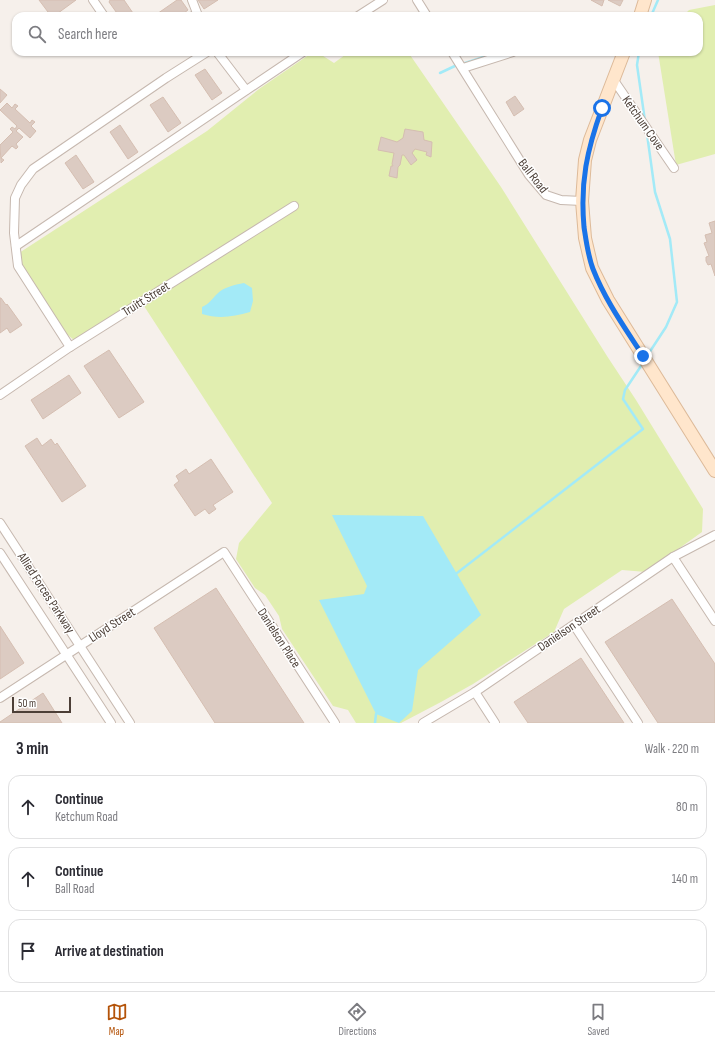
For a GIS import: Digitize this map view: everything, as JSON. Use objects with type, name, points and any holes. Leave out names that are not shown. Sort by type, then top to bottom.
[{"type":"main road","points":[[641,12],[645,0]]},
{"type":"main road","points":[[622,56],[590,140],[584,171],[582,201],[585,238],[592,268],[608,300],[715,470]]},
{"type":"street","points":[[93,0],[101,12]]},
{"type":"street","points":[[192,0],[197,12]]},
{"type":"street","points":[[364,12],[383,0]]},
{"type":"street","points":[[417,0],[425,12]]},
{"type":"street","points":[[70,347],[18,266],[14,233],[15,198],[21,185],[33,169],[201,56]]},
{"type":"street","points":[[220,56],[246,90]]},
{"type":"street","points":[[16,246],[297,56]]},
{"type":"street","name":"Ball Road","points":[[454,56],[530,175],[546,195],[562,200],[582,201]]},
{"type":"street","points":[[460,65],[497,56]]},
{"type":"street","name":"Ketchum Cove","points":[[613,79],[674,168]]},
{"type":"street","name":"Truitt Street","points":[[0,395],[70,347],[294,206]]},
{"type":"street","name":"Allied Forces Parkway","points":[[0,523],[130,723]]},
{"type":"street","name":"Danielson Street","points":[[423,723],[475,692],[673,557],[715,535]]},
{"type":"street","name":"Lloyd Street","points":[[0,698],[224,552]]},
{"type":"street","name":"Danielson Place","points":[[224,552],[335,723]]},
{"type":"street","name":"Allied Forces Parkway","points":[[0,553],[111,723]]},
{"type":"street","points":[[673,557],[715,622]]},
{"type":"street","points":[[574,625],[638,723]]},
{"type":"street","points":[[475,692],[495,723]]},
{"type":"green space","points":[[715,5],[715,154],[676,165],[659,56],[703,56],[703,12],[687,12],[689,10]]},
{"type":"green space","points":[[307,56],[323,56],[334,63],[344,56],[411,56],[501,187],[703,509],[702,532],[646,572],[622,570],[564,609],[554,632],[473,684],[401,723],[356,723],[348,710],[333,706],[282,629],[279,616],[265,595],[255,588],[236,559],[239,543],[272,503],[144,306],[74,340],[64,332],[21,266],[19,253],[207,131],[259,89]]},
{"type":"water","points":[[244,283],[252,288],[253,301],[250,312],[226,317],[202,314],[202,307],[209,303],[220,292],[229,287]]},
{"type":"water","points":[[332,515],[423,516],[481,615],[418,670],[412,711],[399,723],[376,714],[319,600],[364,594],[367,586]]},
{"type":"building","points":[[39,0],[76,0],[60,12],[48,12]]},
{"type":"building","points":[[110,0],[124,0],[132,12],[116,12],[109,2]]},
{"type":"building","points":[[177,0],[181,0],[188,10],[185,12],[160,12]]},
{"type":"building","points":[[198,0],[218,0],[204,9]]},
{"type":"building","points":[[591,0],[604,0],[602,6]]},
{"type":"building","points":[[608,0],[623,0],[620,6]]},
{"type":"building","points":[[205,69],[222,93],[212,100],[195,75]]},
{"type":"building","points":[[0,89],[7,95],[0,103]]},
{"type":"building","points":[[515,96],[524,109],[514,116],[506,102]]},
{"type":"building","points":[[163,97],[181,123],[168,132],[150,105]]},
{"type":"building","points":[[7,103],[12,108],[15,104],[18,106],[15,109],[30,123],[32,120],[35,122],[31,126],[36,131],[30,138],[19,128],[16,131],[23,137],[16,144],[18,147],[16,149],[12,146],[1,158],[4,160],[1,163],[0,145],[13,132],[10,129],[12,127],[15,129],[17,126],[0,110]]},
{"type":"building","points":[[120,125],[138,152],[128,159],[110,132]]},
{"type":"building","points":[[405,129],[423,132],[424,140],[432,142],[431,157],[426,155],[427,152],[415,149],[412,153],[417,160],[411,165],[404,155],[402,155],[400,165],[398,167],[397,178],[389,176],[391,166],[393,166],[394,153],[378,150],[381,137],[397,142],[403,138]]},
{"type":"building","points":[[76,155],[94,182],[83,189],[65,163]]},
{"type":"building","points":[[715,221],[715,276],[711,264],[708,265],[706,261],[706,257],[709,256],[704,243],[707,242],[705,235],[712,233],[709,223]]},
{"type":"building","points":[[0,298],[6,305],[7,304],[22,325],[10,333],[7,328],[0,333]]},
{"type":"building","points":[[109,350],[144,402],[119,418],[84,366]]},
{"type":"building","points":[[69,375],[81,393],[43,419],[31,400]]},
{"type":"building","points":[[37,438],[42,446],[51,439],[55,445],[57,443],[86,486],[62,502],[25,446]]},
{"type":"building","points":[[211,459],[233,492],[213,505],[216,509],[209,514],[205,509],[195,516],[174,485],[179,481],[176,476],[186,469],[189,474]]},
{"type":"building","points":[[216,588],[304,723],[215,723],[154,628]]},
{"type":"building","points":[[672,599],[715,664],[715,723],[658,723],[605,642]]},
{"type":"building","points":[[0,626],[24,663],[0,679]]},
{"type":"building","points":[[581,658],[624,723],[528,723],[514,702]]},
{"type":"building","points":[[43,693],[62,723],[0,723],[0,722]]},
{"type":"waterway","points":[[653,12],[658,0]]},
{"type":"waterway","points":[[462,64],[487,56]]},
{"type":"waterway","points":[[638,56],[637,65],[645,121]]},
{"type":"waterway","points":[[440,73],[457,65]]},
{"type":"waterway","points":[[647,134],[655,192],[670,239],[677,302],[666,327],[647,356]]},
{"type":"waterway","points":[[457,573],[643,429],[623,399],[625,390],[643,363]]},
{"type":"waterway","points":[[375,723],[376,714]]},
{"type":"route","points":[[602,108],[590,140],[585,160],[582,201],[585,238],[592,268],[608,300],[643,356]]}]
